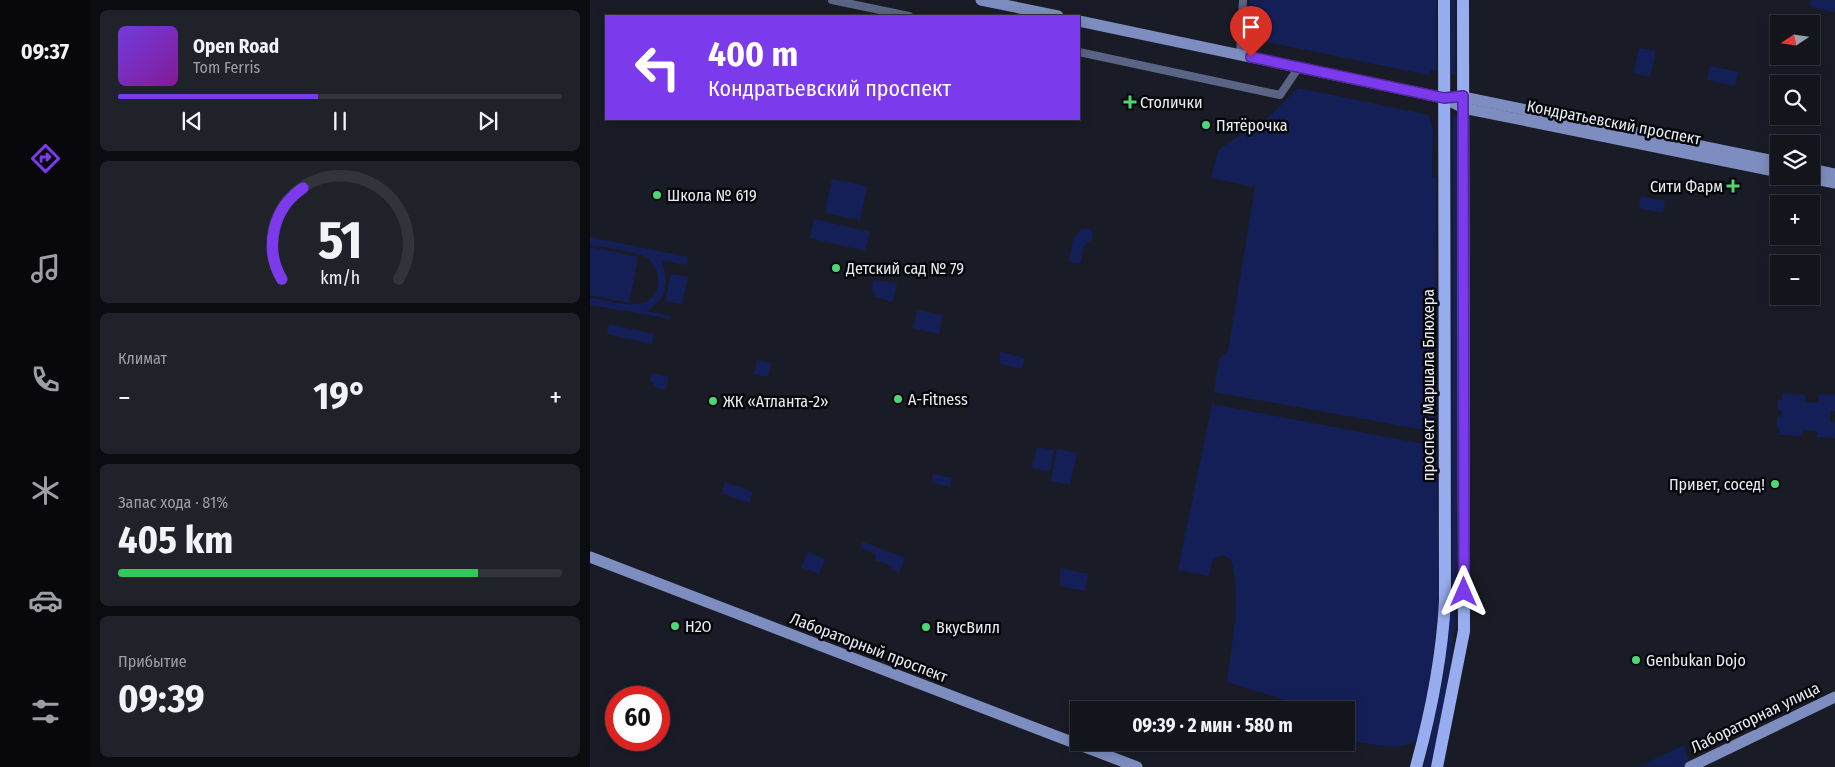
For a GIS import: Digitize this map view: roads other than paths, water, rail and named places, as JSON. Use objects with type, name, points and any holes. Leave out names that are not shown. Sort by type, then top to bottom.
[{"type":"main road","name":"проспект Маршала Блюхера","points":[[1416,767],[1428,721],[1443,634],[1445,601],[1444,0]]},
{"type":"main road","points":[[1437,767],[1464,631],[1463,0]]},
{"type":"street","points":[[832,0],[904,15]]},
{"type":"street","points":[[981,0],[1053,15]]},
{"type":"street","points":[[1240,55],[1243,0]]},
{"type":"street","name":"Кондратьевский проспект","points":[[1080,21],[1463,102],[1770,170]]},
{"type":"street","points":[[1080,52],[1280,95],[1299,67]]},
{"type":"street","name":"Кондратьевский проспект","points":[[1463,102],[1770,160]]},
{"type":"street","points":[[1820,171],[1835,174]]},
{"type":"street","points":[[1820,180],[1835,183]]},
{"type":"street","name":"Лабораторный проспект","points":[[590,557],[1137,767]]},
{"type":"street","name":"Лабораторная улица","points":[[1690,767],[1835,697]]},
{"type":"place","name":"Столички","points":[[1130,102]]},
{"type":"place","name":"Пятёрочка","points":[[1206,125]]},
{"type":"place","name":"Сити Фарм","points":[[1733,186]]},
{"type":"place","name":"Школа № 619","points":[[657,195]]},
{"type":"place","name":"Детский сад № 79","points":[[836,268]]},
{"type":"place","name":"A-Fitness","points":[[898,399]]},
{"type":"place","name":"ЖК «Атланта-2»","points":[[713,401]]},
{"type":"place","name":"Привет, сосед!","points":[[1775,484]]},
{"type":"place","name":"H2O","points":[[675,626]]},
{"type":"place","name":"ВкусВилл","points":[[926,627]]},
{"type":"place","name":"Genbukan Dojo","points":[[1636,660]]}]
